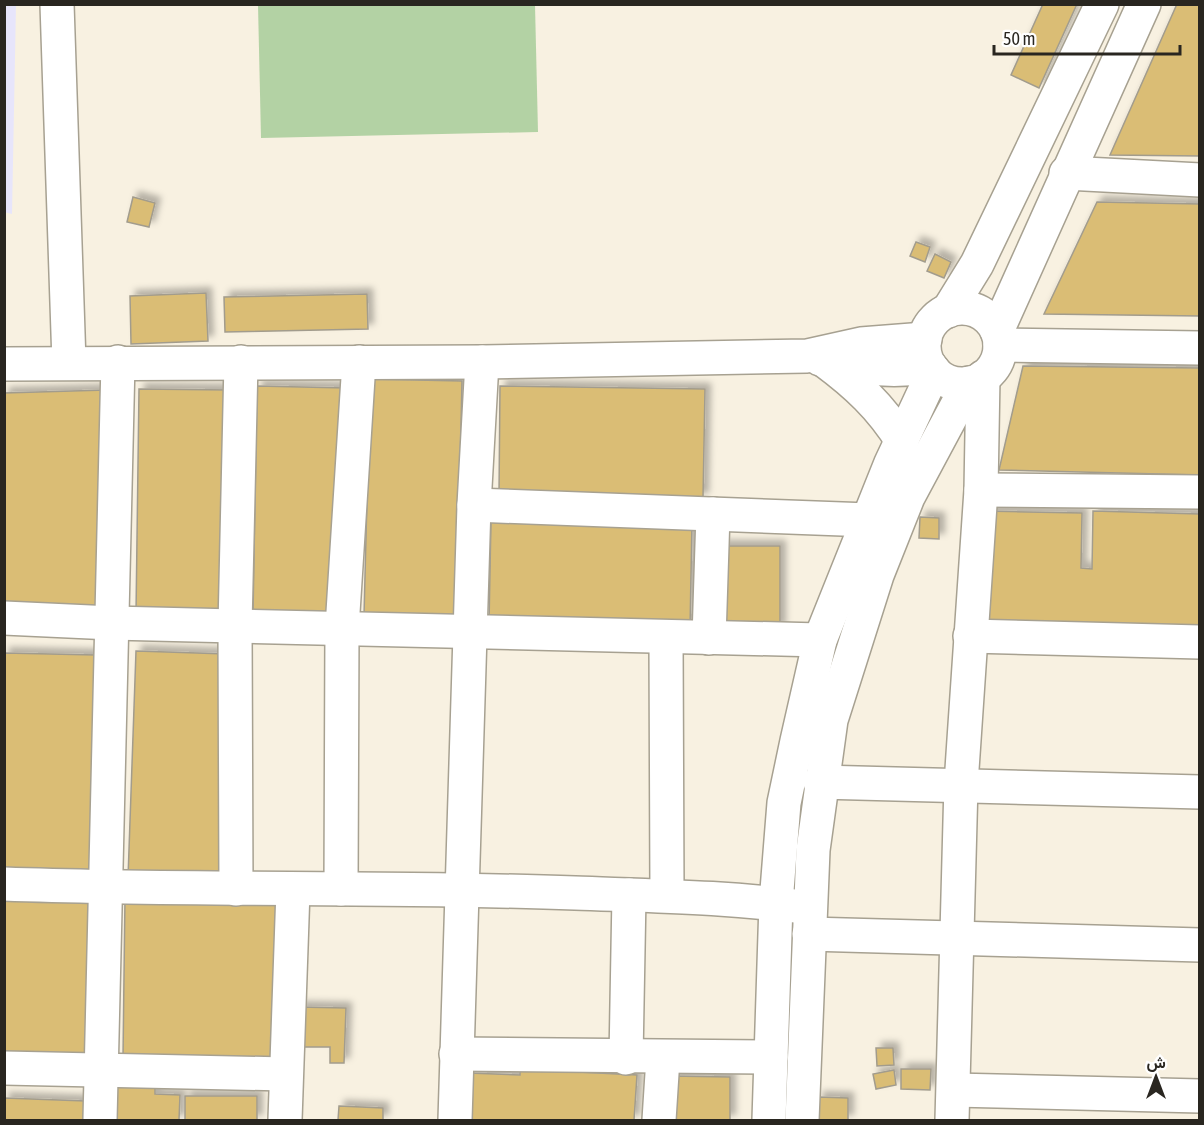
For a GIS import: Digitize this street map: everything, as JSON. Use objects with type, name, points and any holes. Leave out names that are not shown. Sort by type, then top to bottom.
[{"type":"street","points":[[57,4],[69,363]]},
{"type":"street","points":[[948,310],[977,264],[1102,4]]},
{"type":"street","points":[[802,1120],[813,850],[820,782],[831,720],[877,575],[908,497],[976,380],[998,357],[999,338],[1066,172],[1144,4]]},
{"type":"street","points":[[1066,172],[1200,180]]},
{"type":"street","points":[[769,1120],[776,903],[784,803],[820,640],[902,441],[930,359],[937,317],[948,310],[963,308],[977,311],[989,319],[999,338]]},
{"type":"street","points":[[999,338],[1200,348]]},
{"type":"street","points":[[4,364],[816,358],[861,344],[930,359],[950,382],[976,380]]},
{"type":"street","points":[[816,358],[861,389],[880,408],[902,441]]},
{"type":"street","points":[[100,1120],[118,362]]},
{"type":"street","points":[[236,889],[235,626],[241,362]]},
{"type":"street","points":[[341,889],[342,628],[359,362]]},
{"type":"street","points":[[455,1120],[464,889],[474,505],[482,362]]},
{"type":"street","points":[[976,380],[981,490],[962,784],[953,1105],[1200,1096]]},
{"type":"street","points":[[981,490],[1200,492]]},
{"type":"street","points":[[474,505],[869,520]]},
{"type":"street","points":[[709,638],[713,514]]},
{"type":"street","points":[[4,618],[666,638],[820,640]]},
{"type":"street","points":[[970,636],[1200,642]]},
{"type":"street","points":[[666,638],[667,895]]},
{"type":"street","points":[[820,782],[1200,792]]},
{"type":"street","points":[[4,884],[293,890],[464,889],[667,895],[776,903],[810,921],[958,938],[1200,945]]},
{"type":"street","points":[[285,1120],[293,890]]},
{"type":"street","points":[[626,1058],[629,895]]},
{"type":"street","points":[[456,1054],[626,1058],[771,1058]]},
{"type":"street","points":[[659,1120],[663,1058]]},
{"type":"street","points":[[4,1068],[101,1068],[285,1074]]},
{"type":"shaded area","points":[[5,4],[16,5],[12,214],[4,212]]},
{"type":"green space","points":[[258,5],[535,5],[538,132],[261,138]]},
{"type":"building","points":[[1043,4],[1077,4],[1039,88],[1011,75]]},
{"type":"building","points":[[1177,4],[1200,4],[1200,156],[1110,155]]},
{"type":"building","points":[[133,197],[155,203],[149,227],[127,222]]},
{"type":"building","points":[[1097,202],[1200,204],[1200,316],[1044,314]]},
{"type":"building","points":[[916,242],[930,247],[925,262],[910,256]]},
{"type":"building","points":[[935,254],[951,262],[944,278],[927,271]]},
{"type":"building","points":[[206,293],[208,341],[131,344],[130,296]]},
{"type":"building","points":[[367,294],[368,329],[225,332],[224,297]]},
{"type":"building","points":[[1023,366],[1200,368],[1200,475],[999,470]]},
{"type":"building","points":[[370,379],[462,381],[457,618],[364,616]]},
{"type":"building","points":[[257,386],[346,388],[342,615],[253,614]]},
{"type":"building","points":[[500,386],[705,389],[703,498],[499,495]]},
{"type":"building","points":[[139,389],[230,390],[227,615],[136,614]]},
{"type":"building","points":[[106,390],[106,610],[4,608],[4,393]]},
{"type":"building","points":[[981,511],[1082,513],[1081,568],[1092,569],[1093,511],[1200,514],[1200,634],[979,623]]},
{"type":"building","points":[[920,517],[939,518],[939,539],[919,538]]},
{"type":"building","points":[[491,518],[692,522],[690,628],[489,623]]},
{"type":"building","points":[[718,546],[780,546],[780,630],[719,630]]},
{"type":"building","points":[[136,651],[227,654],[219,881],[128,878]]},
{"type":"building","points":[[4,653],[96,655],[90,881],[4,877]]},
{"type":"building","points":[[4,896],[91,899],[87,1061],[4,1059]]},
{"type":"building","points":[[125,897],[277,899],[275,1058],[123,1057]]},
{"type":"building","points":[[298,1007],[346,1008],[344,1063],[330,1063],[330,1047],[297,1047]]},
{"type":"building","points":[[876,1048],[893,1048],[894,1065],[877,1066]]},
{"type":"building","points":[[520,1069],[637,1075],[634,1120],[466,1120],[468,1073],[520,1075]]},
{"type":"building","points":[[901,1069],[931,1069],[930,1090],[901,1089]]},
{"type":"building","points":[[894,1070],[896,1085],[876,1089],[873,1074]]},
{"type":"building","points":[[670,1076],[730,1077],[730,1120],[669,1120]]},
{"type":"building","points":[[106,1086],[155,1087],[155,1094],[180,1095],[179,1120],[105,1120]]},
{"type":"building","points":[[185,1096],[257,1096],[257,1120],[185,1120]]},
{"type":"building","points":[[818,1097],[848,1098],[848,1120],[817,1120]]},
{"type":"building","points":[[4,1098],[86,1101],[85,1120],[4,1120]]},
{"type":"building","points":[[339,1106],[383,1108],[383,1120],[338,1120]]}]
